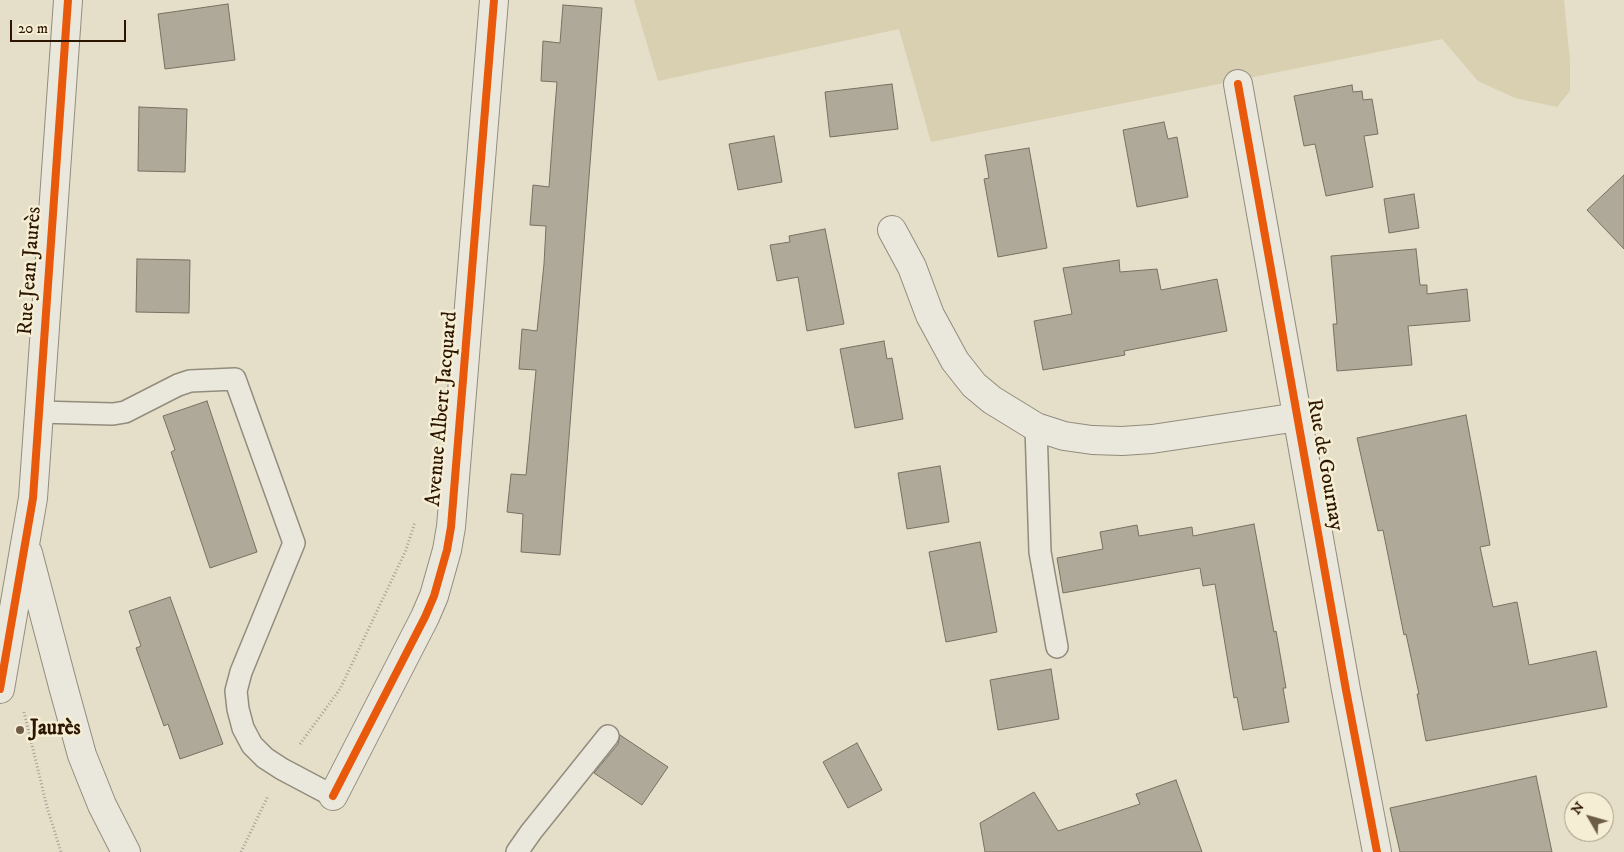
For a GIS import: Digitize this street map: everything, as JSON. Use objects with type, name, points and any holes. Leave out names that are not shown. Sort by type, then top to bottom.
[{"type":"street","name":"Rue Jean Jaurès","points":[[0,689],[34,488],[68,0]]},
{"type":"street","name":"Avenue Albert Jacquard","points":[[333,796],[425,617],[434,596],[448,550],[494,0]]},
{"type":"street","name":"Rue de Gournay","points":[[1238,84],[1377,852]]},
{"type":"street","points":[[892,230],[912,267],[930,315],[955,361],[974,385],[992,400],[1036,427],[1064,436],[1092,440],[1122,441],[1298,417]]},
{"type":"street","points":[[26,544],[82,754],[102,804],[126,852]]},
{"type":"lane","points":[[39,412],[113,414],[125,412],[178,385],[190,381],[235,379],[294,543],[241,672],[236,691],[238,709],[252,745],[265,758],[333,796]]},
{"type":"lane","points":[[1036,427],[1040,552],[1057,647]]},
{"type":"lane","points":[[517,852],[530,832],[608,736]]},
{"type":"path","points":[[241,852],[282,769],[340,689],[406,550],[415,522]]},
{"type":"path","points":[[23,708],[61,852]]},
{"type":"shaded area","points":[[634,0],[1564,0],[1570,61],[1570,91],[1557,107],[1515,98],[1478,81],[1442,39],[931,142],[899,29],[658,81]]},
{"type":"building","points":[[228,4],[235,60],[165,69],[158,14]]},
{"type":"building","points":[[563,5],[602,8],[560,555],[521,552],[523,514],[507,512],[511,474],[526,475],[536,370],[519,369],[522,329],[537,331],[544,264],[546,226],[530,225],[533,185],[549,187],[557,82],[541,81],[543,41],[560,43]]},
{"type":"building","points":[[892,84],[898,129],[830,137],[825,92]]},
{"type":"building","points":[[1352,85],[1353,92],[1362,91],[1363,100],[1372,99],[1378,134],[1364,136],[1373,187],[1326,196],[1315,144],[1304,146],[1294,96]]},
{"type":"building","points":[[139,107],[187,109],[185,172],[138,171]]},
{"type":"building","points":[[1164,122],[1168,139],[1177,137],[1188,197],[1137,207],[1123,130]]},
{"type":"building","points":[[774,136],[782,182],[738,190],[729,144]]},
{"type":"building","points":[[1029,148],[1047,248],[998,257],[984,179],[989,178],[985,155]]},
{"type":"building","points":[[1624,175],[1624,249],[1587,210]]},
{"type":"building","points":[[1414,194],[1419,228],[1389,233],[1384,199]]},
{"type":"building","points":[[825,229],[844,324],[807,331],[798,277],[777,281],[770,245],[790,242],[789,236]]},
{"type":"building","points":[[1416,249],[1420,285],[1427,285],[1427,294],[1467,289],[1470,321],[1408,326],[1412,365],[1337,371],[1333,324],[1337,324],[1331,256]]},
{"type":"building","points":[[137,259],[190,260],[189,313],[136,312]]},
{"type":"building","points":[[1119,260],[1120,272],[1157,269],[1161,290],[1217,279],[1227,331],[1124,351],[1125,355],[1043,370],[1034,321],[1072,314],[1063,268]]},
{"type":"building","points":[[884,341],[887,359],[892,358],[903,419],[855,428],[840,349]]},
{"type":"building","points":[[207,401],[257,552],[210,568],[171,452],[175,450],[163,416]]},
{"type":"building","points":[[1466,415],[1490,545],[1480,547],[1493,607],[1517,602],[1529,665],[1596,651],[1607,707],[1426,741],[1417,694],[1419,694],[1406,634],[1404,635],[1383,530],[1378,531],[1357,438]]},
{"type":"building","points":[[940,466],[949,522],[907,529],[898,473]]},
{"type":"building","points":[[1254,524],[1274,632],[1276,631],[1286,688],[1283,688],[1289,722],[1243,730],[1237,697],[1234,698],[1215,584],[1203,586],[1200,568],[1063,593],[1057,558],[1103,549],[1100,532],[1137,525],[1139,536],[1192,527],[1193,536]]},
{"type":"building","points":[[980,542],[997,632],[946,642],[929,552]]},
{"type":"building","points":[[170,597],[223,744],[180,759],[168,724],[164,726],[136,648],[141,646],[129,611]]},
{"type":"building","points":[[1051,669],[1059,719],[998,730],[990,680]]},
{"type":"building","points":[[620,735],[668,767],[642,805],[594,773],[618,744]]},
{"type":"building","points":[[857,743],[882,790],[848,808],[823,762]]},
{"type":"building","points":[[1536,776],[1552,852],[1400,852],[1390,808]]},
{"type":"building","points":[[1176,780],[1202,852],[985,852],[980,823],[1034,792],[1058,831],[1140,804],[1136,794]]},
{"type":"cycle path","points":[[0,689],[33,498],[68,0]]},
{"type":"cycle path","points":[[333,796],[425,617],[434,596],[447,550],[451,527],[494,0]]},
{"type":"cycle path","points":[[1238,84],[1346,690],[1377,852]]},
{"type":"place","name":"Jaurès","points":[[20,730]]}]
